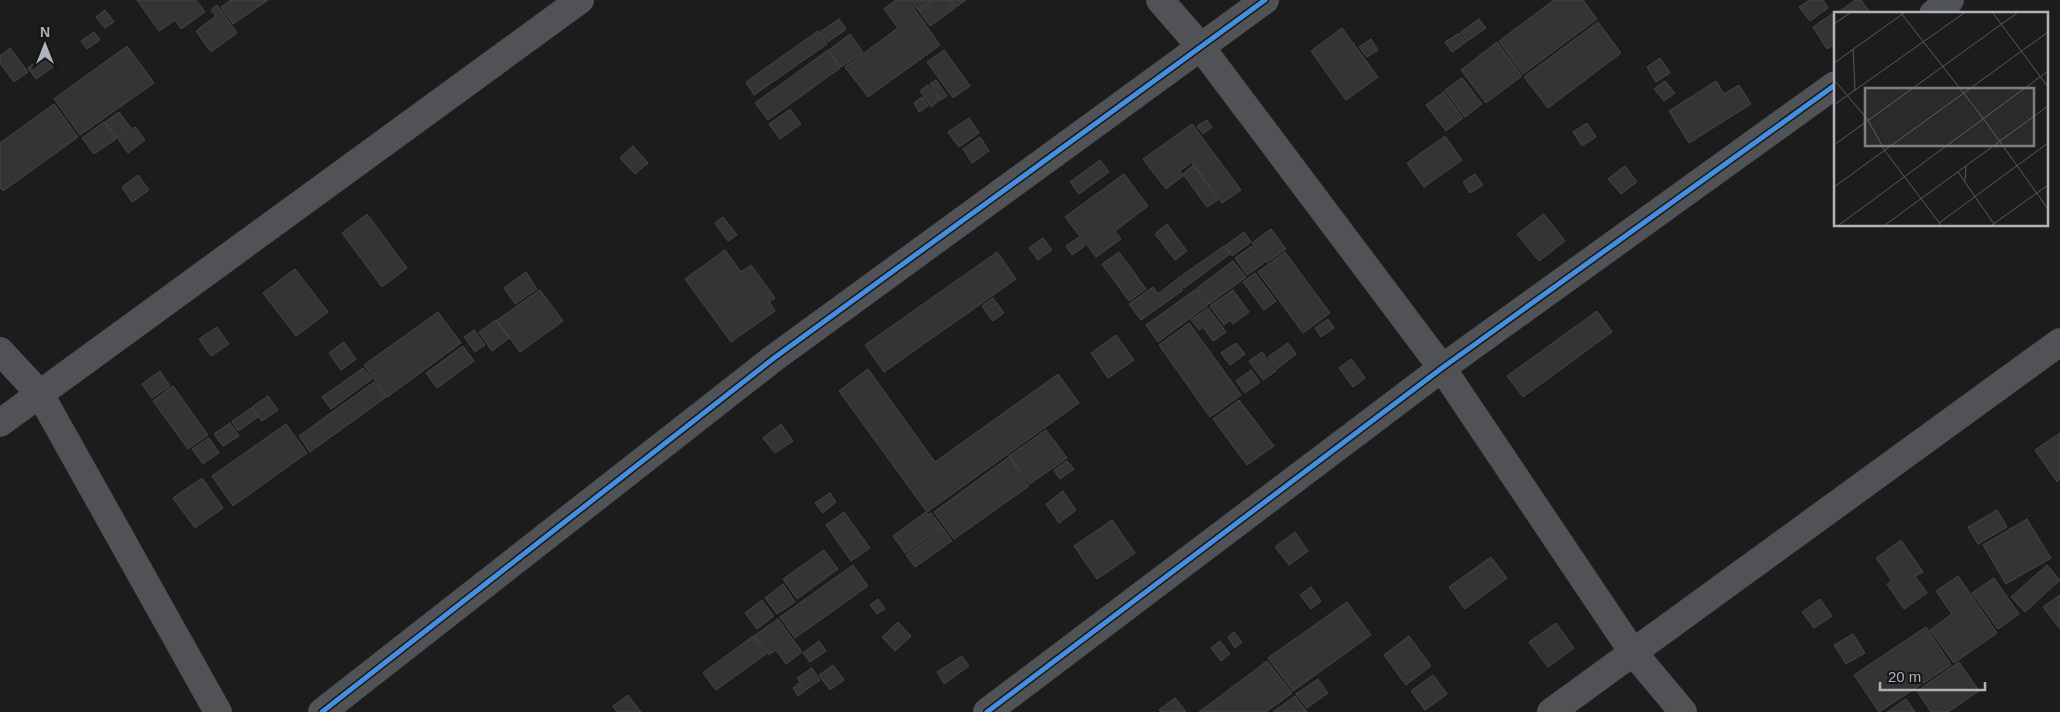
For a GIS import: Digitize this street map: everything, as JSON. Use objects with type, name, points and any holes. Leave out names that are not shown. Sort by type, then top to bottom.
[{"type":"street","points":[[0,423],[580,0]]},
{"type":"street","points":[[1160,0],[1200,46],[1442,368],[1632,652],[1683,712]]},
{"type":"street","points":[[322,712],[774,358],[1265,0]]},
{"type":"street","points":[[1935,12],[1950,0]]},
{"type":"street","points":[[987,712],[1442,368],[1834,86]]},
{"type":"street","points":[[1551,712],[2060,342]]},
{"type":"street","points":[[0,351],[40,394],[218,712]]},
{"type":"building","points":[[137,0],[196,0],[205,12],[181,29],[175,20],[159,31]]},
{"type":"building","points":[[231,0],[268,0],[233,24],[221,7]]},
{"type":"building","points":[[896,0],[908,0],[940,45],[868,97],[845,67],[898,28],[884,9]]},
{"type":"building","points":[[910,0],[932,0],[918,10]]},
{"type":"building","points":[[934,0],[950,0],[955,8],[930,26],[919,11]]},
{"type":"building","points":[[951,0],[966,0],[956,7]]},
{"type":"building","points":[[1554,0],[1583,0],[1597,19],[1523,74],[1499,41]]},
{"type":"building","points":[[1810,0],[1823,0],[1828,8],[1810,21],[1799,7]]},
{"type":"building","points":[[1855,0],[1861,0],[1870,12],[1839,12]]},
{"type":"building","points":[[217,5],[237,33],[211,52],[196,31],[216,16],[211,10]]},
{"type":"building","points":[[105,10],[114,22],[105,28],[96,17]]},
{"type":"building","points":[[1832,14],[1834,17],[1834,45],[1827,49],[1813,27]]},
{"type":"building","points":[[839,19],[846,29],[828,42],[820,32]]},
{"type":"building","points":[[1479,19],[1486,28],[1467,41],[1461,32]]},
{"type":"building","points":[[1598,22],[1621,53],[1548,108],[1524,77]]},
{"type":"building","points":[[1342,28],[1378,77],[1346,100],[1311,51]]},
{"type":"building","points":[[818,31],[827,44],[754,95],[746,82]]},
{"type":"building","points":[[94,32],[100,40],[87,49],[81,41]]},
{"type":"building","points":[[1459,33],[1466,42],[1452,52],[1445,42]]},
{"type":"building","points":[[850,34],[863,52],[841,67],[829,50]]},
{"type":"building","points":[[1371,39],[1378,50],[1367,57],[1359,47]]},
{"type":"building","points":[[1497,42],[1522,76],[1486,103],[1461,70]]},
{"type":"building","points":[[127,46],[154,83],[80,135],[54,99]]},
{"type":"building","points":[[10,48],[28,72],[14,82],[0,63],[0,56]]},
{"type":"building","points":[[828,50],[840,68],[768,120],[755,103]]},
{"type":"building","points":[[944,50],[970,86],[953,98],[927,62]]},
{"type":"building","points":[[45,55],[53,67],[36,79],[28,68]]},
{"type":"building","points":[[1660,58],[1670,73],[1656,82],[1647,67]]},
{"type":"building","points":[[1462,78],[1482,104],[1465,117],[1445,90]]},
{"type":"building","points":[[936,80],[947,96],[941,100],[930,84]]},
{"type":"building","points":[[1665,81],[1675,93],[1664,101],[1654,89]]},
{"type":"building","points":[[1716,81],[1724,94],[1739,85],[1751,104],[1689,143],[1669,111]]},
{"type":"building","points":[[928,85],[940,100],[931,107],[920,91]]},
{"type":"building","points":[[1444,92],[1463,118],[1446,131],[1426,105]]},
{"type":"building","points":[[922,97],[928,106],[919,112],[914,103]]},
{"type":"building","points":[[54,104],[78,137],[3,191],[0,188],[0,143]]},
{"type":"building","points":[[790,109],[801,124],[780,139],[769,124]]},
{"type":"building","points":[[119,112],[131,128],[117,138],[105,122]]},
{"type":"building","points":[[969,118],[979,133],[959,147],[948,132]]},
{"type":"building","points":[[1207,120],[1212,127],[1203,134],[1197,126]]},
{"type":"building","points":[[104,122],[116,139],[94,154],[82,138]]},
{"type":"building","points":[[1587,123],[1596,137],[1582,146],[1573,132]]},
{"type":"building","points":[[1192,124],[1241,190],[1222,203],[1192,162],[1180,171],[1183,176],[1166,189],[1143,159]]},
{"type":"building","points":[[135,127],[145,140],[128,153],[118,139]]},
{"type":"building","points":[[1445,136],[1462,160],[1424,187],[1407,163]]},
{"type":"building","points":[[980,137],[989,151],[972,163],[963,149]]},
{"type":"building","points":[[633,146],[648,163],[635,174],[620,158]]},
{"type":"building","points":[[1100,160],[1109,172],[1079,194],[1070,182]]},
{"type":"building","points":[[1193,165],[1218,200],[1207,207],[1183,174]]},
{"type":"building","points":[[1625,166],[1637,182],[1621,194],[1608,179]]},
{"type":"building","points":[[1124,174],[1148,206],[1115,231],[1121,239],[1096,257],[1065,217]]},
{"type":"building","points":[[1475,174],[1483,185],[1470,193],[1463,182]]},
{"type":"building","points":[[138,175],[149,190],[132,202],[122,187]]},
{"type":"building","points":[[367,214],[407,268],[382,287],[342,233]]},
{"type":"building","points":[[1544,214],[1565,241],[1539,261],[1517,234]]},
{"type":"building","points":[[723,217],[737,235],[728,241],[715,223]]},
{"type":"building","points":[[1167,224],[1187,251],[1175,260],[1155,234]]},
{"type":"building","points":[[1271,229],[1286,249],[1266,263],[1252,243]]},
{"type":"building","points":[[1244,232],[1251,242],[1232,256],[1225,246]]},
{"type":"building","points":[[1079,237],[1085,246],[1072,255],[1066,246]]},
{"type":"building","points":[[1043,238],[1052,250],[1038,260],[1029,248]]},
{"type":"building","points":[[1224,246],[1230,254],[1184,288],[1177,279]]},
{"type":"building","points":[[1252,246],[1264,263],[1247,275],[1235,258]]},
{"type":"building","points":[[725,250],[741,272],[751,265],[775,298],[769,302],[775,311],[731,342],[685,279]]},
{"type":"building","points":[[997,252],[1016,279],[884,372],[865,345]]},
{"type":"building","points":[[1119,252],[1146,289],[1129,301],[1102,264]]},
{"type":"building","points":[[1285,252],[1330,313],[1303,333],[1258,272]]},
{"type":"building","points":[[1233,261],[1246,277],[1209,304],[1197,288]]},
{"type":"building","points":[[295,269],[328,312],[296,336],[263,293]]},
{"type":"building","points":[[526,272],[537,289],[515,304],[504,288]]},
{"type":"building","points":[[1255,273],[1276,301],[1264,310],[1243,282]]},
{"type":"building","points":[[1176,280],[1183,290],[1141,320],[1129,304],[1153,287],[1158,294]]},
{"type":"building","points":[[1196,289],[1208,305],[1158,342],[1146,325]]},
{"type":"building","points":[[540,290],[563,321],[520,352],[497,320]]},
{"type":"building","points":[[1233,290],[1249,312],[1233,324],[1230,320],[1224,325],[1210,306]]},
{"type":"building","points":[[993,298],[1004,313],[993,321],[982,306]]},
{"type":"building","points":[[1208,308],[1226,332],[1213,341],[1203,327],[1199,330],[1191,320]]},
{"type":"building","points":[[1597,311],[1612,332],[1523,397],[1507,376]]},
{"type":"building","points":[[438,312],[461,343],[387,397],[364,365]]},
{"type":"building","points":[[1328,319],[1334,328],[1321,337],[1315,328]]},
{"type":"building","points":[[496,320],[509,338],[492,351],[479,332]]},
{"type":"building","points":[[1189,323],[1241,395],[1210,417],[1159,345]]},
{"type":"building","points":[[217,327],[229,344],[211,356],[199,339]]},
{"type":"building","points":[[474,330],[485,345],[475,352],[464,337]]},
{"type":"building","points":[[1116,335],[1134,360],[1108,378],[1091,353]]},
{"type":"building","points":[[344,342],[356,359],[341,370],[329,353]]},
{"type":"building","points":[[1236,343],[1245,354],[1230,365],[1221,353]]},
{"type":"building","points":[[1288,343],[1296,354],[1277,369],[1268,357]]},
{"type":"building","points":[[463,346],[474,361],[437,388],[426,373]]},
{"type":"building","points":[[1262,352],[1276,371],[1263,380],[1249,361]]},
{"type":"building","points":[[1351,359],[1365,378],[1353,387],[1339,368]]},
{"type":"building","points":[[363,368],[372,379],[331,409],[322,397]]},
{"type":"building","points":[[868,369],[935,462],[1058,374],[1079,403],[927,512],[839,391]]},
{"type":"building","points":[[1251,370],[1260,382],[1245,393],[1236,381]]},
{"type":"building","points":[[160,371],[170,386],[152,398],[142,384]]},
{"type":"building","points":[[374,382],[386,397],[310,452],[299,436]]},
{"type":"building","points":[[173,386],[208,435],[188,449],[153,401]]},
{"type":"building","points":[[268,396],[278,410],[262,421],[252,407]]},
{"type":"building","points":[[1239,400],[1274,446],[1247,465],[1213,419]]},
{"type":"building","points":[[251,408],[258,417],[238,431],[232,421]]},
{"type":"building","points":[[230,423],[239,436],[223,446],[214,434]]},
{"type":"building","points":[[286,424],[307,453],[233,506],[212,476]]},
{"type":"building","points":[[781,424],[793,441],[775,453],[763,438]]},
{"type":"building","points":[[1046,430],[1067,458],[1030,484],[1009,456]]},
{"type":"building","points":[[2060,433],[2060,479],[2057,482],[2035,450]]},
{"type":"building","points":[[209,438],[219,453],[203,464],[192,449]]},
{"type":"building","points":[[1009,457],[1029,486],[954,539],[934,512]]},
{"type":"building","points":[[1067,461],[1074,469],[1060,479],[1054,470]]},
{"type":"building","points":[[202,478],[223,508],[195,528],[173,498]]},
{"type":"building","points":[[1063,491],[1076,510],[1059,523],[1046,504]]},
{"type":"building","points":[[830,493],[836,502],[823,513],[815,503]]},
{"type":"building","points":[[1997,510],[2007,527],[1978,544],[1968,527]]},
{"type":"building","points":[[844,512],[870,548],[851,561],[826,525]]},
{"type":"building","points":[[926,512],[928,515],[931,513],[942,527],[905,553],[893,536]]},
{"type":"building","points":[[2027,519],[2051,558],[2006,584],[1983,545]]},
{"type":"building","points":[[1112,520],[1135,553],[1097,579],[1074,546]]},
{"type":"building","points":[[943,528],[952,541],[915,567],[906,555]]},
{"type":"building","points":[[1295,532],[1308,551],[1289,565],[1275,547]]},
{"type":"building","points":[[1901,540],[1923,572],[1915,576],[1927,593],[1904,609],[1887,584],[1892,581],[1876,558]]},
{"type":"building","points":[[824,550],[838,569],[797,599],[783,579]]},
{"type":"building","points":[[1491,557],[1507,578],[1465,609],[1449,587]]},
{"type":"building","points":[[853,565],[868,586],[795,638],[780,617]]},
{"type":"building","points":[[2047,565],[2060,580],[2025,612],[2011,597]]},
{"type":"building","points":[[1958,576],[1997,633],[1954,663],[1930,630],[1952,614],[1936,591]]},
{"type":"building","points":[[1994,578],[2019,614],[1998,629],[1972,593]]},
{"type":"building","points":[[783,584],[795,602],[777,614],[765,598]]},
{"type":"building","points":[[1311,587],[1321,601],[1311,609],[1300,595]]},
{"type":"building","points":[[2060,595],[2060,629],[2043,607]]},
{"type":"building","points":[[878,599],[885,609],[877,614],[870,605]]},
{"type":"building","points":[[1820,599],[1832,616],[1814,628],[1802,612]]},
{"type":"building","points":[[762,600],[774,616],[757,629],[745,613]]},
{"type":"building","points":[[1347,602],[1371,635],[1293,691],[1268,658]]},
{"type":"building","points":[[778,619],[802,652],[786,664],[776,650],[769,655],[754,636]]},
{"type":"building","points":[[898,622],[911,636],[895,651],[882,637]]},
{"type":"building","points":[[1556,623],[1574,648],[1548,667],[1529,642]]},
{"type":"building","points":[[1926,627],[1951,665],[1879,712],[1854,675]]},
{"type":"building","points":[[1234,632],[1242,642],[1235,648],[1228,637]]},
{"type":"building","points":[[1853,634],[1865,653],[1846,664],[1834,645]]},
{"type":"building","points":[[753,636],[766,654],[716,690],[703,673]]},
{"type":"building","points":[[1409,636],[1431,666],[1406,685],[1384,655]]},
{"type":"building","points":[[819,641],[826,651],[810,662],[803,653]]},
{"type":"building","points":[[1220,641],[1230,654],[1221,661],[1211,648]]},
{"type":"building","points":[[962,656],[969,666],[944,684],[937,672]]},
{"type":"building","points":[[1267,661],[1292,693],[1266,712],[1199,712]]},
{"type":"building","points":[[1959,662],[1979,691],[1948,712],[1931,712],[1917,691]]},
{"type":"building","points":[[833,665],[844,680],[830,690],[819,675]]},
{"type":"building","points":[[812,668],[820,680],[806,690],[797,678]]},
{"type":"building","points":[[1433,675],[1447,694],[1425,710],[1411,691]]},
{"type":"building","points":[[1318,679],[1328,693],[1307,708],[1296,694]]},
{"type":"building","points":[[799,683],[805,691],[798,696],[793,688]]},
{"type":"building","points":[[628,695],[641,712],[617,712],[613,706]]},
{"type":"building","points":[[1295,696],[1307,712],[1273,712]]},
{"type":"building","points":[[1175,698],[1186,712],[1161,712],[1159,710]]},
{"type":"building","points":[[1906,699],[1915,712],[1887,712]]},
{"type":"cycle path","points":[[322,712],[774,358],[1265,0]]},
{"type":"cycle path","points":[[987,712],[1442,368],[1834,86]]}]
